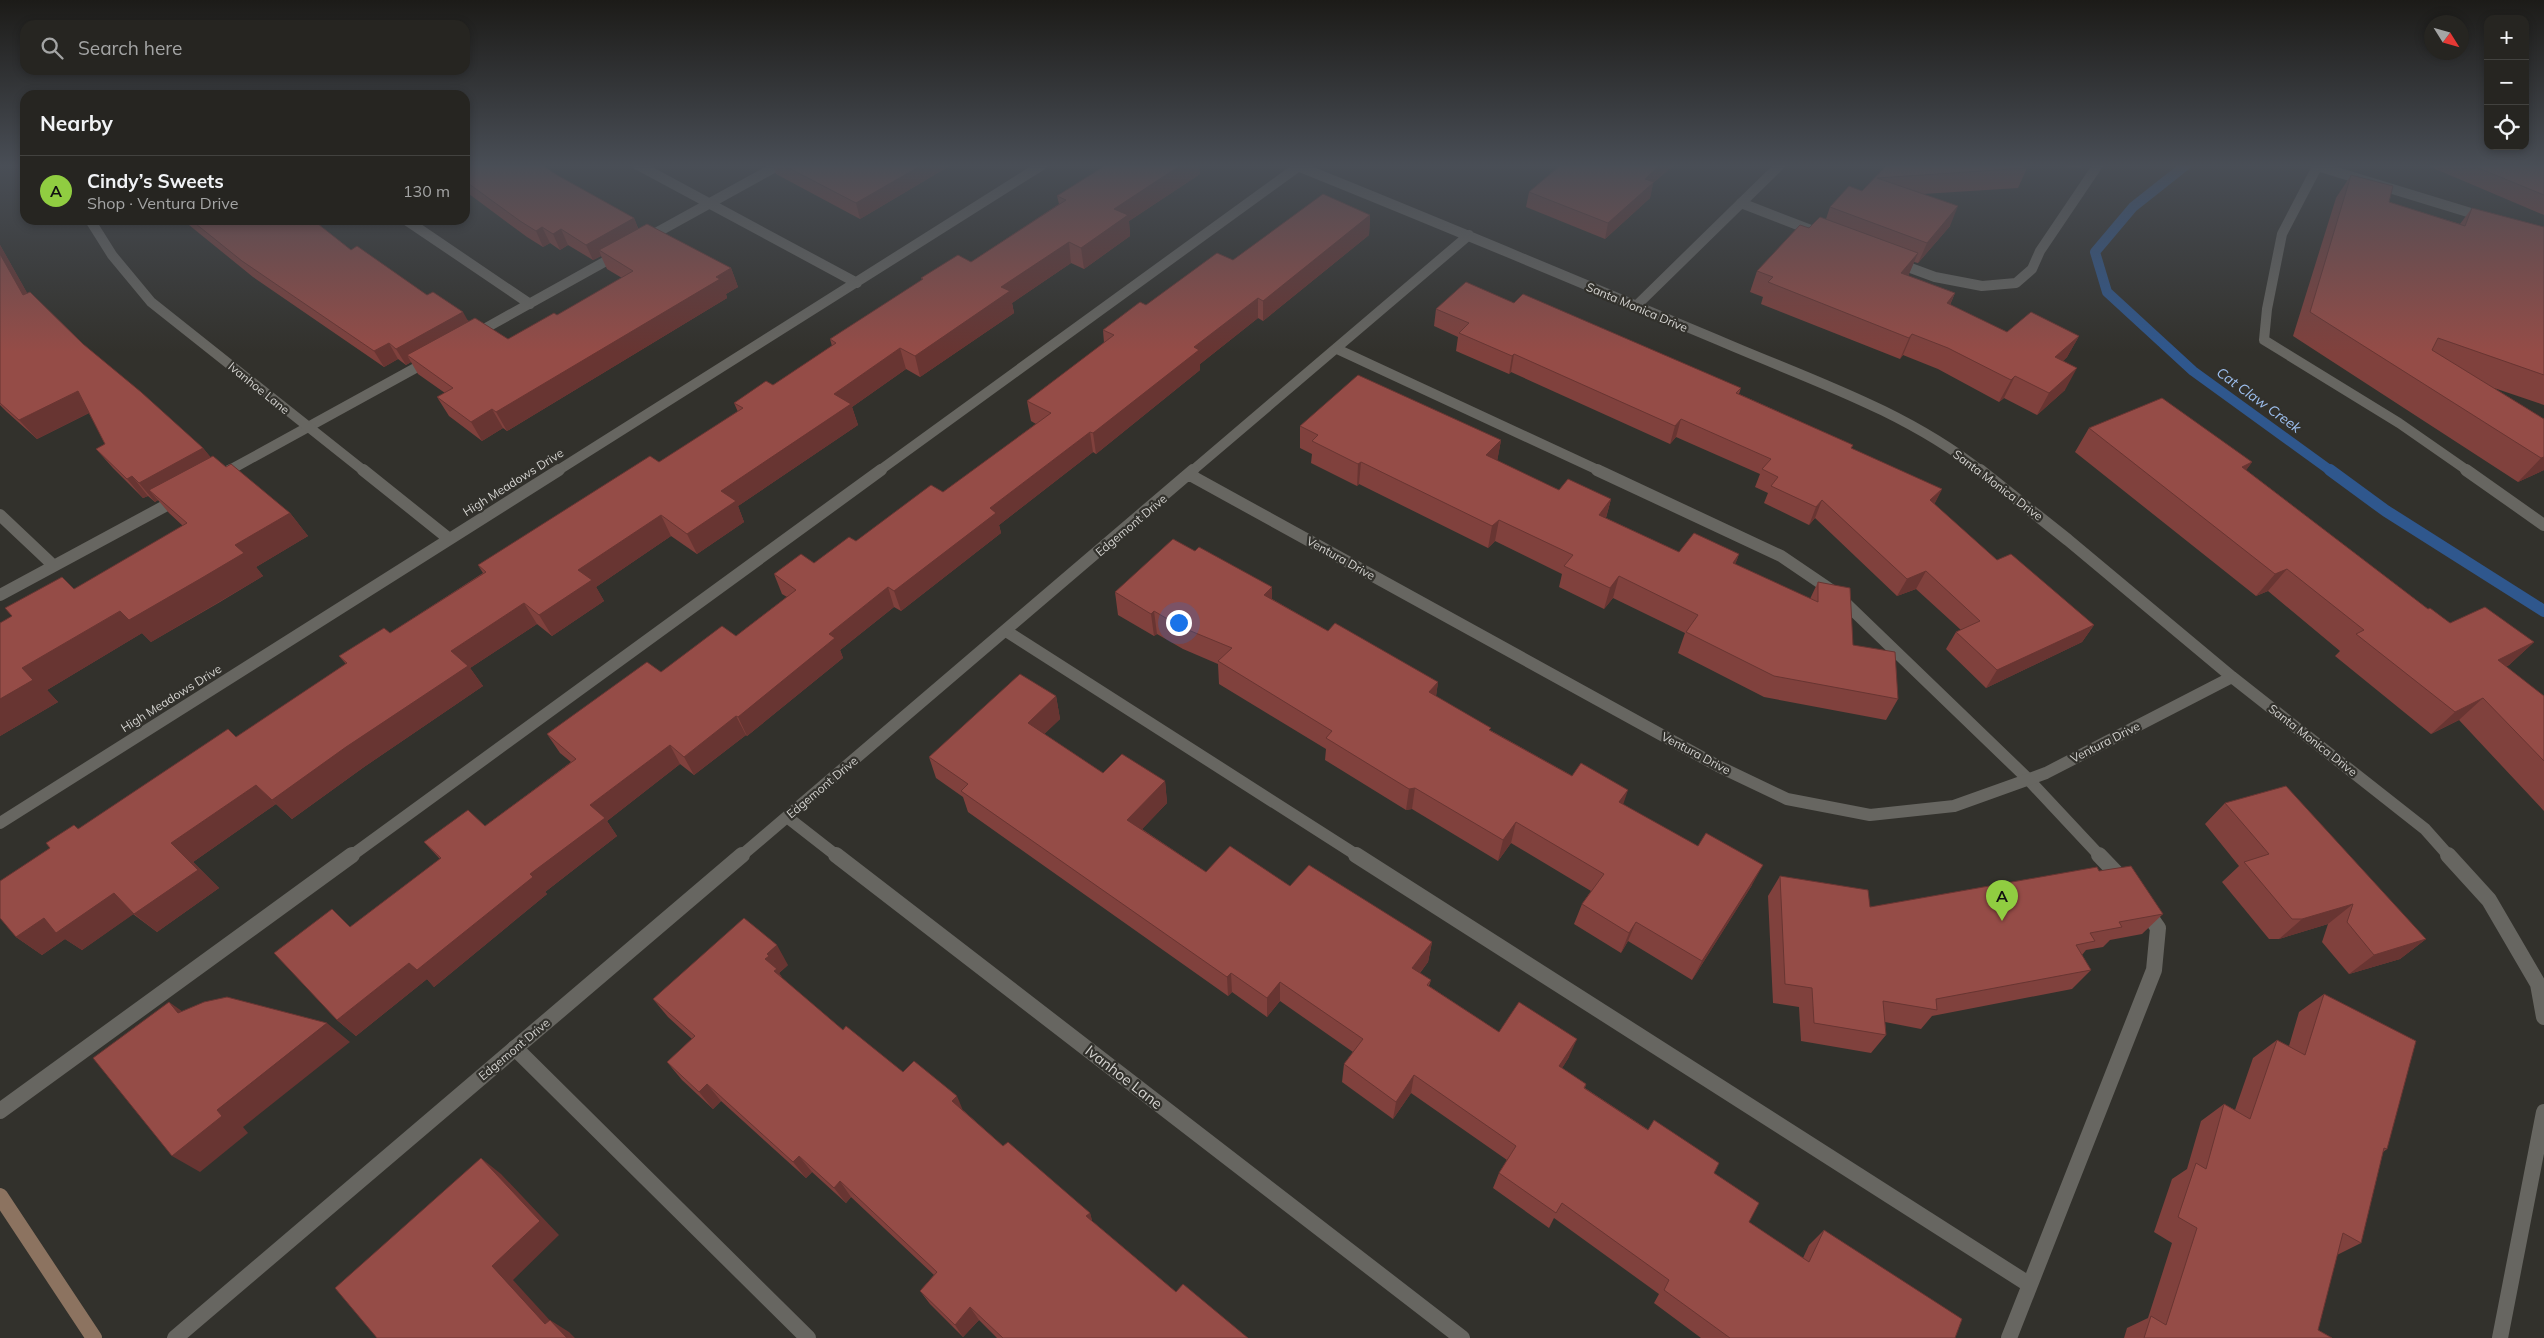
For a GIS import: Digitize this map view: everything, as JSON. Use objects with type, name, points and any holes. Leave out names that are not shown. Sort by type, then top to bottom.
[{"type":"street","name":"Ivanhoe Lane","points":[[95,227],[112,255],[151,302],[448,538]]},
{"type":"street","points":[[417,227],[530,304]]},
{"type":"street","points":[[462,342],[666,227]]},
{"type":"street","points":[[754,227],[857,283]]},
{"type":"street","name":"High Meadows Drive","points":[[0,823],[448,538],[944,227]]},
{"type":"street","points":[[0,1111],[1211,227]]},
{"type":"street","name":"Santa Monica Drive","points":[[1450,227],[1894,416],[1963,457],[2068,540],[2232,677],[2425,829],[2489,900],[2538,984],[2544,1017]]},
{"type":"street","points":[[1635,307],[1716,227]]},
{"type":"street","points":[[1804,227],[1824,235]]},
{"type":"street","points":[[1889,260],[1936,277],[1954,281],[1982,286],[2016,283],[2032,269],[2040,251],[2056,227]]},
{"type":"street","points":[[2285,227],[2282,234],[2267,309],[2264,340],[2399,423],[2544,525]]},
{"type":"street","name":"Edgemont Drive","points":[[175,1338],[1190,475],[1469,235]]},
{"type":"street","points":[[1336,349],[1781,556],[1834,592],[2028,779],[2133,893],[2158,928],[2154,970],[2009,1338]]},
{"type":"street","points":[[212,480],[436,356]]},
{"type":"street","name":"Ventura Drive","points":[[1190,475],[1718,766],[1787,799],[1870,815],[1954,806],[2046,773],[2232,677]]},
{"type":"street","points":[[0,596],[186,495]]},
{"type":"street","points":[[0,515],[54,566]]},
{"type":"street","points":[[1006,631],[2030,1285]]},
{"type":"street","name":"Ivanhoe Lane","points":[[787,817],[1462,1338]]},
{"type":"street","points":[[515,1048],[808,1338]]},
{"type":"street","points":[[2500,1338],[2544,1112]]},
{"type":"street","points":[[0,1196],[94,1338]]},
{"type":"building","points":[[200,227],[322,227],[351,250],[357,246],[427,295],[433,292],[463,312],[396,349],[389,343],[374,351],[242,261]]},
{"type":"building","points":[[530,227],[541,227],[536,231]]},
{"type":"building","points":[[543,227],[617,227],[586,245],[561,229],[553,234]]},
{"type":"building","points":[[641,227],[654,227],[731,268],[716,277],[720,279],[496,412],[492,409],[471,422],[437,397],[453,388],[407,355],[475,318],[508,339],[554,313],[557,315],[633,271],[599,250]]},
{"type":"building","points":[[1024,227],[1110,227],[1081,248],[1069,242],[1001,287],[1010,291],[915,356],[900,348],[834,394],[851,404],[721,491],[736,501],[687,534],[661,515],[578,570],[592,580],[539,615],[524,603],[451,651],[468,666],[346,747],[272,800],[256,785],[171,843],[198,870],[134,914],[114,893],[56,933],[44,918],[16,937],[0,918],[0,881],[50,848],[46,843],[74,825],[78,829],[228,729],[236,737],[347,663],[339,656],[384,628],[390,633],[486,572],[478,565],[650,456],[659,462],[743,408],[734,403],[766,381],[773,385],[836,343],[830,339],[923,279],[921,278],[958,255],[971,262]]},
{"type":"building","points":[[1277,227],[1355,227],[1263,301],[1258,298],[1194,347],[1199,350],[1093,433],[1090,432],[990,508],[996,513],[894,591],[888,587],[829,634],[835,638],[738,717],[736,716],[684,757],[670,745],[590,805],[605,818],[530,874],[533,877],[417,970],[409,963],[337,1020],[274,953],[332,909],[350,927],[441,858],[424,842],[468,810],[485,826],[576,759],[547,734],[647,662],[661,672],[722,626],[736,636],[796,590],[774,574],[801,554],[814,563],[849,537],[856,541],[931,485],[943,492],[1051,413],[1027,401],[1114,335],[1103,330],[1140,302],[1146,305],[1217,253],[1233,260]]},
{"type":"building","points":[[1798,227],[1848,227],[1918,253],[1901,273],[1955,293],[1947,303],[2007,332],[2031,312],[2079,336],[2055,357],[2077,368],[2049,393],[2015,376],[2011,380],[1948,348],[1912,334],[1909,338],[1768,282],[1773,277],[1757,271]]},
{"type":"building","points":[[1885,227],[1940,227],[1927,243]]},
{"type":"building","points":[[2335,227],[2544,227],[2544,375],[2438,338],[2432,350],[2544,419],[2544,457],[2541,458],[2310,312]]},
{"type":"building","points":[[0,254],[23,295],[30,292],[83,344],[141,392],[203,448],[139,483],[132,476],[127,479],[96,449],[105,444],[78,391],[19,420],[0,403]]},
{"type":"building","points":[[1466,282],[1514,303],[1523,294],[1741,388],[1736,393],[1853,445],[1851,448],[1942,489],[1930,500],[1997,560],[2011,554],[2094,625],[1997,670],[1956,632],[1980,621],[1926,571],[1907,579],[1822,500],[1816,507],[1771,486],[1778,477],[1762,469],[1771,459],[1681,419],[1675,426],[1514,354],[1512,356],[1459,333],[1469,323],[1436,309]]},
{"type":"building","points":[[1358,375],[1501,440],[1486,455],[1559,490],[1568,479],[1611,499],[1599,515],[1679,552],[1694,533],[1739,554],[1733,563],[1818,602],[1818,582],[1850,588],[1853,645],[1895,652],[1898,699],[1774,676],[1686,632],[1698,615],[1619,576],[1610,588],[1564,566],[1573,555],[1499,520],[1492,526],[1361,462],[1358,464],[1312,441],[1318,435],[1300,426]]},
{"type":"building","points":[[2162,398],[2252,462],[2242,467],[2428,609],[2430,608],[2450,623],[2485,607],[2534,642],[2498,660],[2544,696],[2544,761],[2483,698],[2455,712],[2356,634],[2364,630],[2287,569],[2275,574],[2089,428]]},
{"type":"building","points":[[213,456],[226,467],[231,464],[290,513],[235,545],[244,553],[200,579],[129,620],[120,611],[22,668],[33,680],[0,699],[0,623],[12,616],[5,608],[62,577],[74,589],[187,523],[149,490]]},
{"type":"building","points":[[1173,539],[1195,551],[1199,547],[1272,587],[1264,595],[1328,631],[1335,623],[1438,682],[1429,692],[1491,728],[1489,730],[1572,776],[1581,763],[1628,790],[1619,802],[1698,846],[1706,833],[1763,865],[1702,961],[1636,922],[1629,933],[1582,904],[1604,874],[1516,822],[1503,840],[1415,788],[1409,789],[1326,738],[1332,731],[1218,661],[1232,648],[1181,627],[1154,611],[1151,614],[1115,592]]},
{"type":"building","points":[[1020,674],[1056,696],[1028,723],[1103,773],[1122,754],[1165,781],[1127,820],[1206,872],[1230,846],[1290,886],[1309,865],[1432,942],[1412,968],[1431,980],[1427,985],[1499,1032],[1519,1002],[1577,1039],[1559,1066],[1586,1084],[1584,1088],[1648,1130],[1654,1120],[1719,1163],[1714,1173],[1759,1203],[1749,1222],[1809,1262],[1824,1230],[1962,1319],[1955,1338],[1730,1338],[1664,1290],[1669,1280],[1562,1203],[1556,1213],[1499,1173],[1516,1146],[1414,1075],[1396,1102],[1344,1064],[1363,1039],[1280,982],[1267,998],[1231,973],[1227,977],[961,791],[968,784],[929,757]]},
{"type":"building","points":[[2286,786],[2426,939],[2374,955],[2347,922],[2353,904],[2302,919],[2292,919],[2244,862],[2269,854],[2225,803]]},
{"type":"building","points":[[2131,866],[2163,914],[2119,922],[2122,927],[2090,933],[2095,941],[2076,945],[2091,970],[1936,999],[1937,1010],[1883,1001],[1886,1035],[1814,1023],[1812,988],[1785,984],[1780,876],[1868,890],[1870,907],[2097,867],[2099,871]]},
{"type":"building","points":[[744,918],[777,945],[767,954],[769,956],[765,959],[777,969],[774,971],[843,1030],[846,1026],[903,1072],[914,1061],[957,1096],[952,1101],[1003,1146],[1008,1142],[1090,1213],[1086,1216],[1176,1292],[1183,1284],[1248,1338],[1003,1338],[970,1307],[955,1325],[920,1291],[937,1272],[840,1181],[834,1188],[799,1156],[793,1162],[707,1084],[699,1092],[667,1062],[695,1036],[653,999]]},
{"type":"building","points":[[2324,994],[2416,1041],[2387,1149],[2384,1148],[2361,1243],[2343,1233],[2318,1330],[2332,1338],[2144,1338],[2151,1316],[2166,1325],[2197,1228],[2178,1217],[2196,1163],[2206,1169],[2224,1104],[2250,1119],[2277,1040],[2305,1055]]},
{"type":"building","points":[[227,997],[327,1023],[217,1110],[222,1116],[172,1156],[93,1058],[169,1002],[178,1013],[204,1002]]},
{"type":"building","points":[[481,1158],[540,1221],[492,1266],[545,1324],[550,1320],[567,1338],[377,1338],[335,1288]]},
{"type":"waterway","name":"Cat Claw Creek","points":[[2116,227],[2095,252],[2107,292],[2193,371],[2331,471]]},
{"type":"waterway","name":"Cat Claw Creek","points":[[2330,470],[2386,511],[2544,611]]},
{"type":"place","name":"Cindy’s Sweets","points":[[2002,921]]}]
